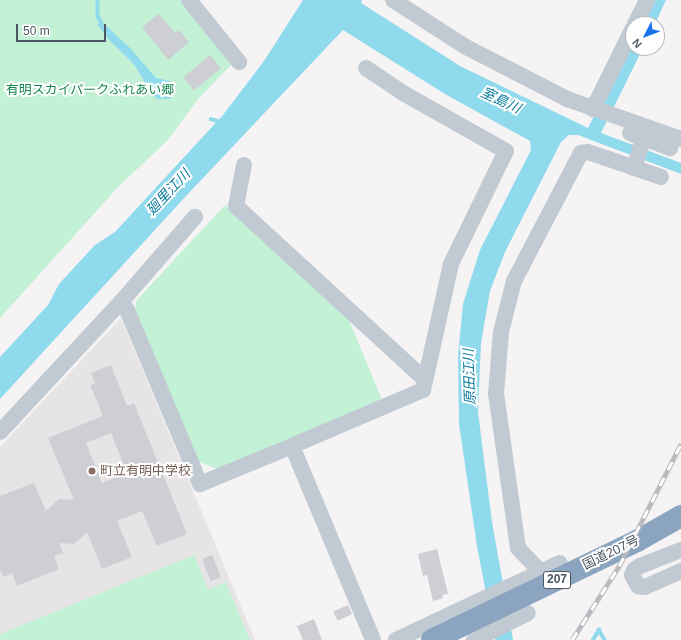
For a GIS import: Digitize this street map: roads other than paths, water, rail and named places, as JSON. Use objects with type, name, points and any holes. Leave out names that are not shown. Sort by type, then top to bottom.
[{"type":"highway","name":"国道207号","points":[[432,640],[637,541],[681,516]]},
{"type":"street","points":[[189,0],[239,62]]},
{"type":"street","points":[[393,0],[466,47],[592,113],[676,143]]},
{"type":"street","points":[[639,16],[647,0]]},
{"type":"street","points":[[592,113],[625,45]]},
{"type":"street","points":[[121,302],[200,484],[415,395],[423,390],[451,264],[506,150],[403,93],[366,68]]},
{"type":"street","points":[[610,120],[644,138],[676,143]]},
{"type":"street","points":[[634,168],[644,138]]},
{"type":"street","points":[[541,572],[518,548],[496,394],[501,332],[514,281],[581,153],[588,152],[661,177]]},
{"type":"street","points":[[244,165],[236,206],[425,380]]},
{"type":"street","points":[[0,432],[121,302],[195,217]]},
{"type":"street","points":[[292,446],[373,640]]},
{"type":"street","points":[[681,550],[640,566],[634,570],[632,576],[638,586],[645,587],[681,571]]},
{"type":"street","points":[[396,640],[560,563]]},
{"type":"street","points":[[475,640],[528,613]]},
{"type":"water","points":[[303,0],[362,0],[361,3],[460,66],[588,128],[625,54],[625,56],[639,56],[601,133],[681,163],[681,174],[578,135],[569,135],[561,142],[505,252],[490,291],[481,343],[478,412],[492,522],[513,640],[495,640],[477,546],[459,424],[458,356],[463,304],[480,250],[531,150],[530,141],[445,94],[343,30],[186,196],[0,399],[0,357],[48,305],[59,284],[95,245],[115,232],[223,115],[264,61]]},
{"type":"water","points":[[652,0],[666,0],[659,16],[644,16]]},
{"type":"water","points":[[102,22],[130,48],[156,78],[170,81],[174,93],[170,99],[157,99],[153,95],[133,63],[109,40],[97,24]]},
{"type":"waterway","points":[[98,0],[98,16],[103,26]]},
{"type":"waterway","points":[[211,119],[221,122]]},
{"type":"waterway","points":[[593,640],[599,630],[605,640]]},
{"type":"railway","points":[[572,640],[619,566],[681,444]]},
{"type":"place","name":"町立有明中学校","points":[[92,471]]},
{"type":"park label","name":"有明スカイパークふれあい郷","points":[[90,90]]},
{"type":"water label","name":"室島川","points":[[501,100]]},
{"type":"water label","name":"廻里江川","points":[[168,192]]},
{"type":"water label","name":"原田江川","points":[[469,377]]}]
